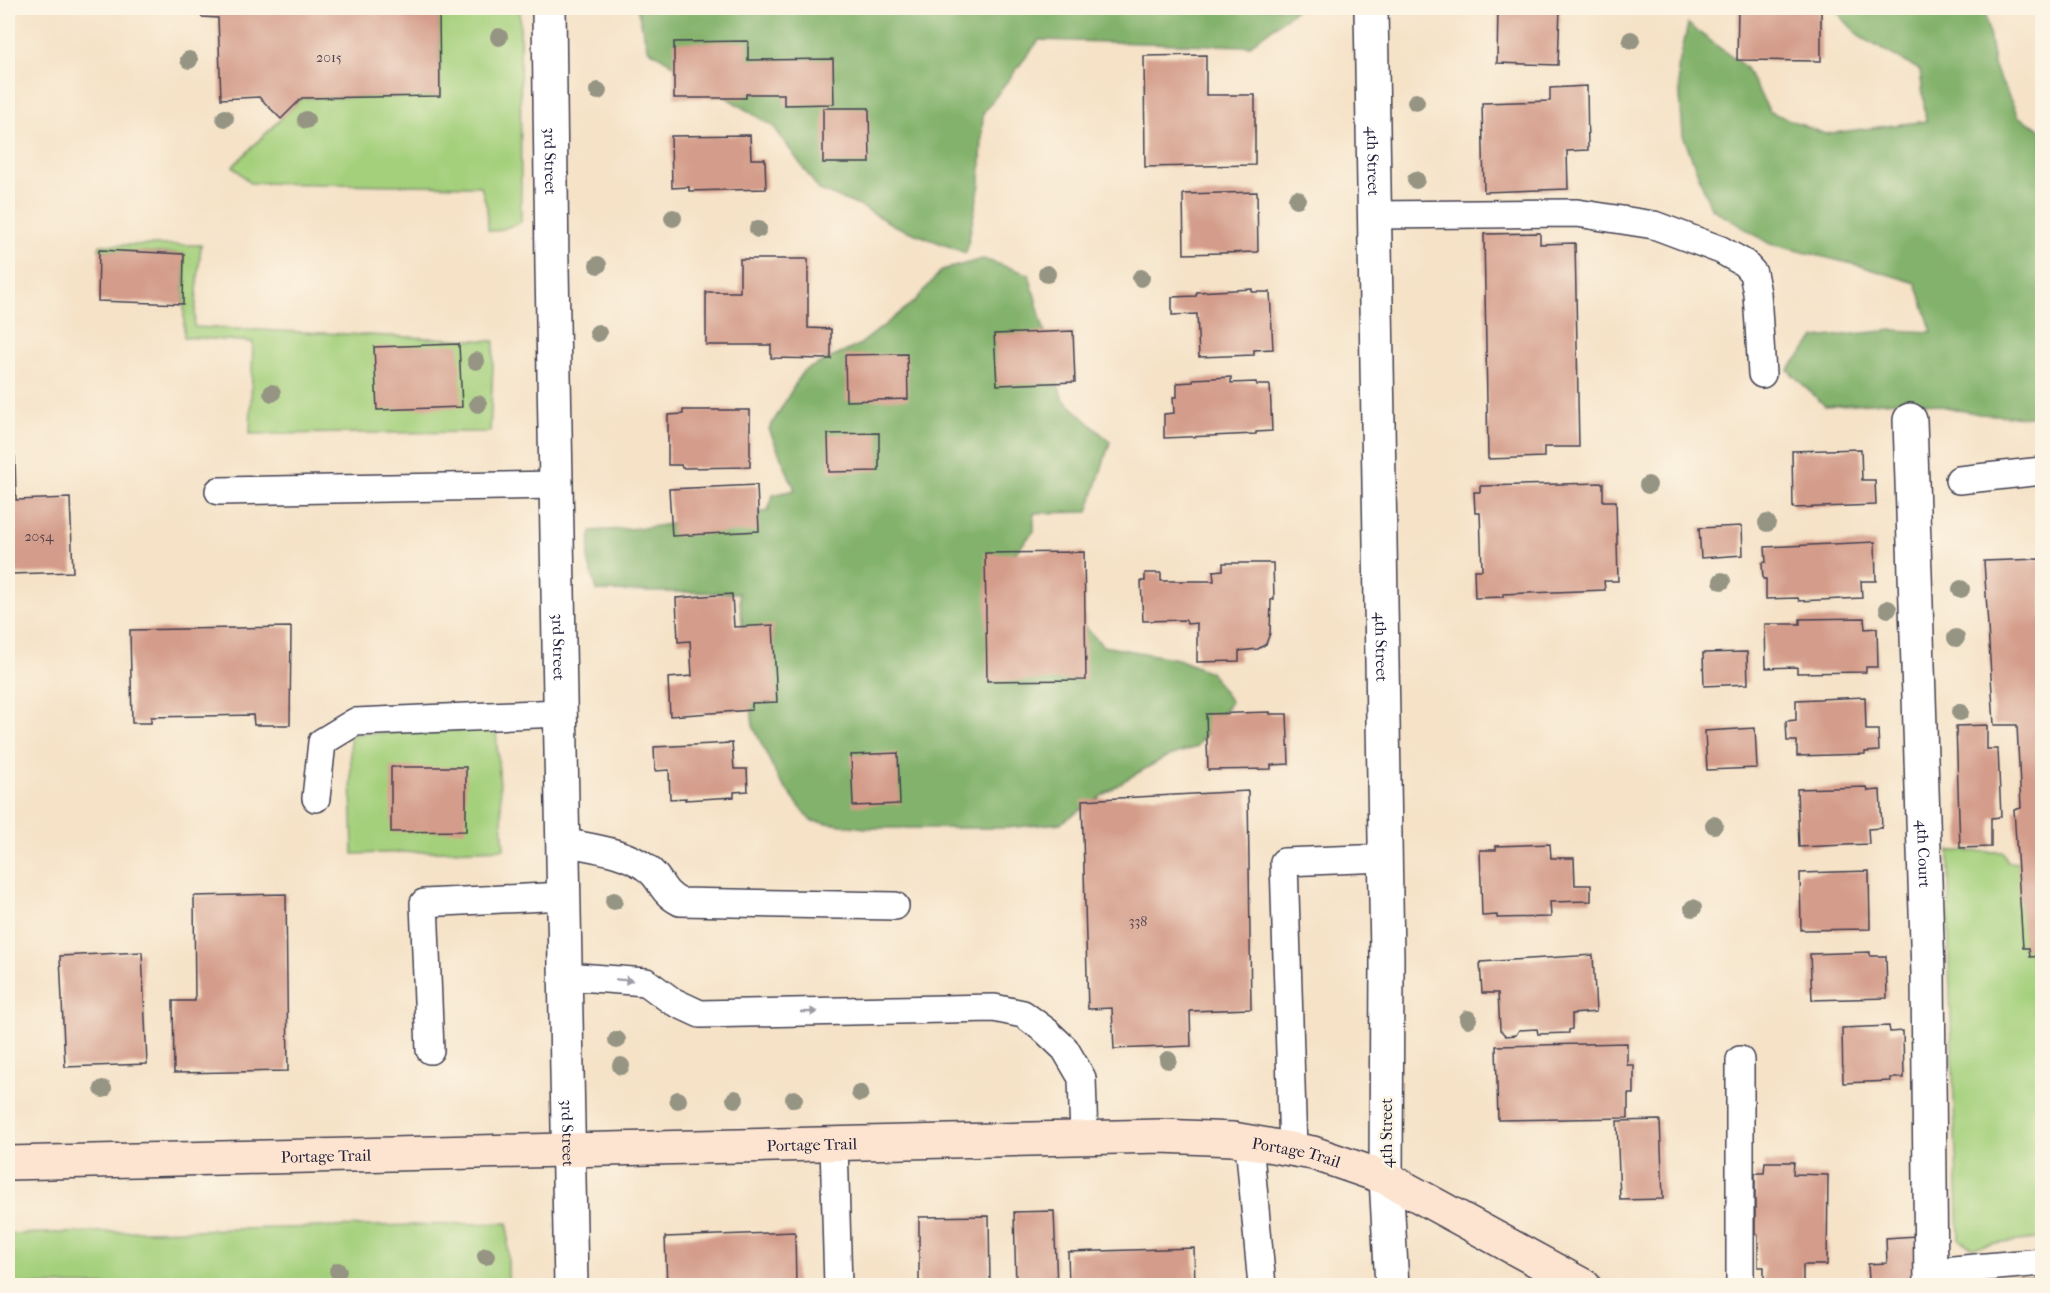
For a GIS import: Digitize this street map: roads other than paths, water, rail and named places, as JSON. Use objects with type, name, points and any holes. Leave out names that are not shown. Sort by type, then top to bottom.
[{"type":"main road","name":"Portage Trail","points":[[8,1163],[1161,1136],[1249,1142],[1313,1153],[1386,1178],[1584,1286]]},
{"type":"street","name":"3rd Street","points":[[549,8],[571,1286]]},
{"type":"street","name":"4th Street","points":[[1371,8],[1388,958],[1386,1178],[1392,1286]]},
{"type":"street","name":"4th Court","points":[[1910,420],[1928,973],[1931,1279]]},
{"type":"lane","points":[[1374,215],[1576,213],[1654,225],[1721,250],[1744,263],[1753,273],[1757,293],[1762,374]]},
{"type":"lane","points":[[1959,480],[2043,471]]},
{"type":"lane","points":[[219,491],[556,485]]},
{"type":"lane","points":[[316,798],[322,742],[355,722],[560,713]]},
{"type":"lane","points":[[563,842],[627,857],[650,870],[669,897],[680,902],[896,906]]},
{"type":"lane","points":[[1293,1149],[1284,862],[1386,858]]},
{"type":"lane","points":[[430,1050],[424,903],[564,896]]},
{"type":"lane","points":[[565,976],[646,982],[672,1001],[700,1014],[994,1008],[1023,1014],[1065,1049],[1082,1078],[1084,1138]]},
{"type":"lane","points":[[1740,1060],[1740,1286]]},
{"type":"lane","points":[[1249,1142],[1262,1286]]},
{"type":"lane","points":[[834,1144],[838,1286]]},
{"type":"lane","points":[[1931,1279],[2043,1262]]}]
